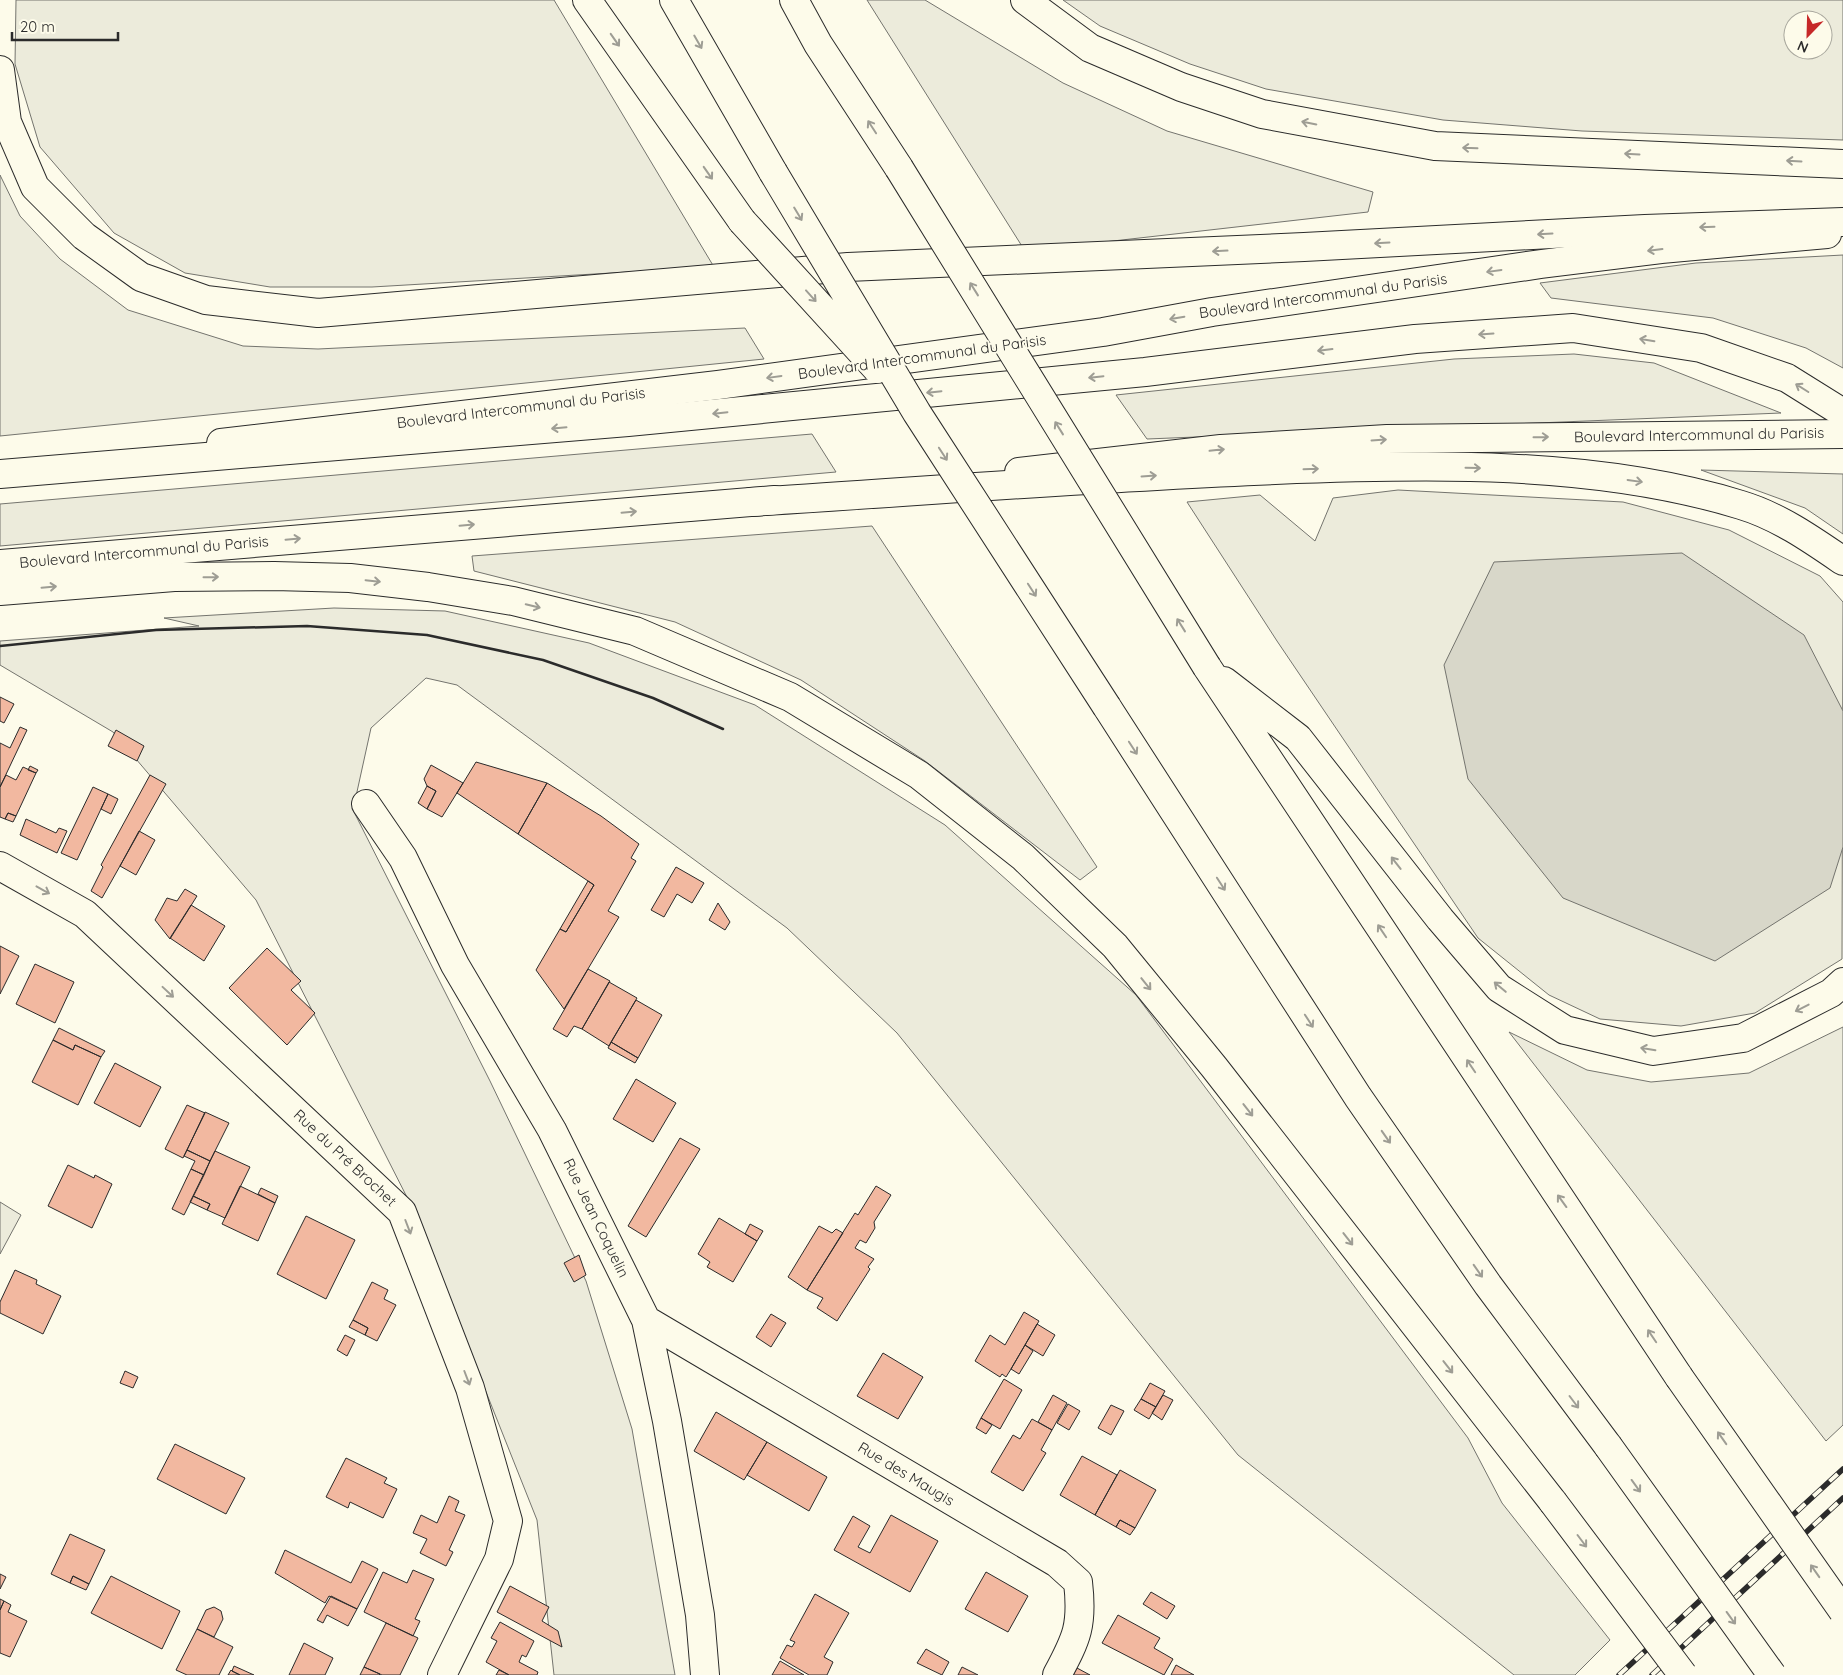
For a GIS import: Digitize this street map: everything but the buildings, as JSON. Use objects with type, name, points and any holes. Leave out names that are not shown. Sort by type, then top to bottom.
[{"type":"main road","points":[[587,0],[742,221],[917,413]]},
{"type":"main road","points":[[674,0],[773,172],[917,413],[1358,1097],[1488,1285],[1608,1446],[1772,1675]]},
{"type":"main road","points":[[794,0],[818,44],[899,168],[1207,667],[1679,1377],[1843,1611]]},
{"type":"main road","points":[[1025,0],[1090,48],[1181,86],[1262,114],[1435,146],[1843,164]]},
{"type":"main road","points":[[0,70],[7,122],[35,187],[84,236],[142,277],[206,300],[318,313],[848,267],[1304,247],[1645,229],[1843,222]]},
{"type":"main road","name":"Boulevard Intercommunal du Parisis","points":[[0,469],[718,385],[1102,332],[1212,312],[1541,264],[1662,249],[1843,233]]},
{"type":"main road","points":[[0,474],[628,422],[1145,372],[1415,339],[1573,328],[1700,348],[1787,378],[1843,413]]},
{"type":"main road","name":"Boulevard Intercommunal du Parisis","points":[[0,564],[751,502],[1221,449],[1387,439],[1843,434]]},
{"type":"main road","points":[[751,502],[1184,474],[1372,466],[1513,469],[1638,480],[1743,505],[1800,531],[1843,561]]},
{"type":"main road","points":[[0,591],[174,577],[274,576],[350,578],[428,587],[513,601],[635,631],[790,697],[919,775],[1023,857],[1115,946],[1214,1067],[1553,1502],[1683,1675]]},
{"type":"main road","points":[[1207,667],[1298,738],[1440,919],[1499,988],[1565,1030],[1653,1051],[1743,1038],[1831,993],[1843,982]]},
{"type":"main road","name":"Rue Jean Coquelin","points":[[366,804],[403,858],[455,965],[552,1130],[646,1320],[668,1431],[698,1606],[706,1675]]},
{"type":"main road","name":"Rue du Pré Brochet","points":[[0,866],[85,914],[402,1212],[470,1388],[508,1521],[499,1559],[442,1675]]},
{"type":"main road","name":"Rue des Maugis","points":[[646,1320],[1057,1563],[1078,1582],[1081,1612],[1075,1642],[1057,1675]]},
{"type":"shaded area","points":[[16,0],[554,0],[714,267],[372,287],[270,287],[185,273],[114,233],[40,147],[15,64]]},
{"type":"shaded area","points":[[867,0],[925,0],[1063,83],[1167,131],[1373,192],[1368,212],[1025,251]]},
{"type":"shaded area","points":[[1063,0],[1843,0],[1843,140],[1582,131],[1443,120],[1266,89],[1190,64],[1100,26]]},
{"type":"shaded area","points":[[0,175],[20,216],[60,259],[128,310],[243,346],[318,349],[745,328],[764,359],[0,436]]},
{"type":"shaded area","points":[[1843,255],[1843,368],[1806,348],[1713,318],[1551,298],[1540,283],[1696,263]]},
{"type":"shaded area","points":[[1574,354],[1654,363],[1781,413],[1147,439],[1116,395],[1454,359]]},
{"type":"shaded area","points":[[812,434],[836,472],[0,546],[0,504]]},
{"type":"shaded area","points":[[1701,470],[1843,474],[1843,534],[1805,508]]},
{"type":"shaded area","points":[[1398,490],[1623,502],[1729,530],[1820,576],[1843,602],[1842,959],[1755,1013],[1681,1026],[1600,1019],[1549,995],[1478,938],[1277,641],[1187,502],[1260,495],[1315,541],[1333,498]]},
{"type":"shaded area","points":[[872,526],[1097,867],[1080,880],[925,761],[801,680],[675,622],[474,571],[472,556]]},
{"type":"shaded area","points":[[1682,553],[1804,635],[1843,711],[1843,847],[1830,888],[1715,961],[1563,898],[1468,779],[1444,665],[1494,562]]},
{"type":"shaded area","points":[[334,608],[445,611],[589,643],[755,705],[945,825],[1136,995],[1468,1438],[1502,1503],[1610,1640],[1575,1675],[1514,1675],[1238,1455],[897,1033],[787,928],[457,685],[426,678],[371,728],[353,810],[490,1081],[586,1281],[632,1429],[675,1675],[554,1675],[537,1520],[414,1211],[256,900],[113,732],[0,665],[0,641],[199,626],[164,618]]},
{"type":"shaded area","points":[[1843,1027],[1843,1425],[1826,1441],[1509,1032],[1587,1070],[1651,1082],[1749,1073]]},
{"type":"shaded area","points":[[0,1202],[21,1215],[0,1254]]},
{"type":"railway","points":[[1619,1675],[1843,1469]]},
{"type":"railway","points":[[1652,1675],[1843,1498]]},
{"type":"wall","points":[[0,646],[156,630],[307,626],[427,635],[543,660],[653,698],[723,729]]}]
